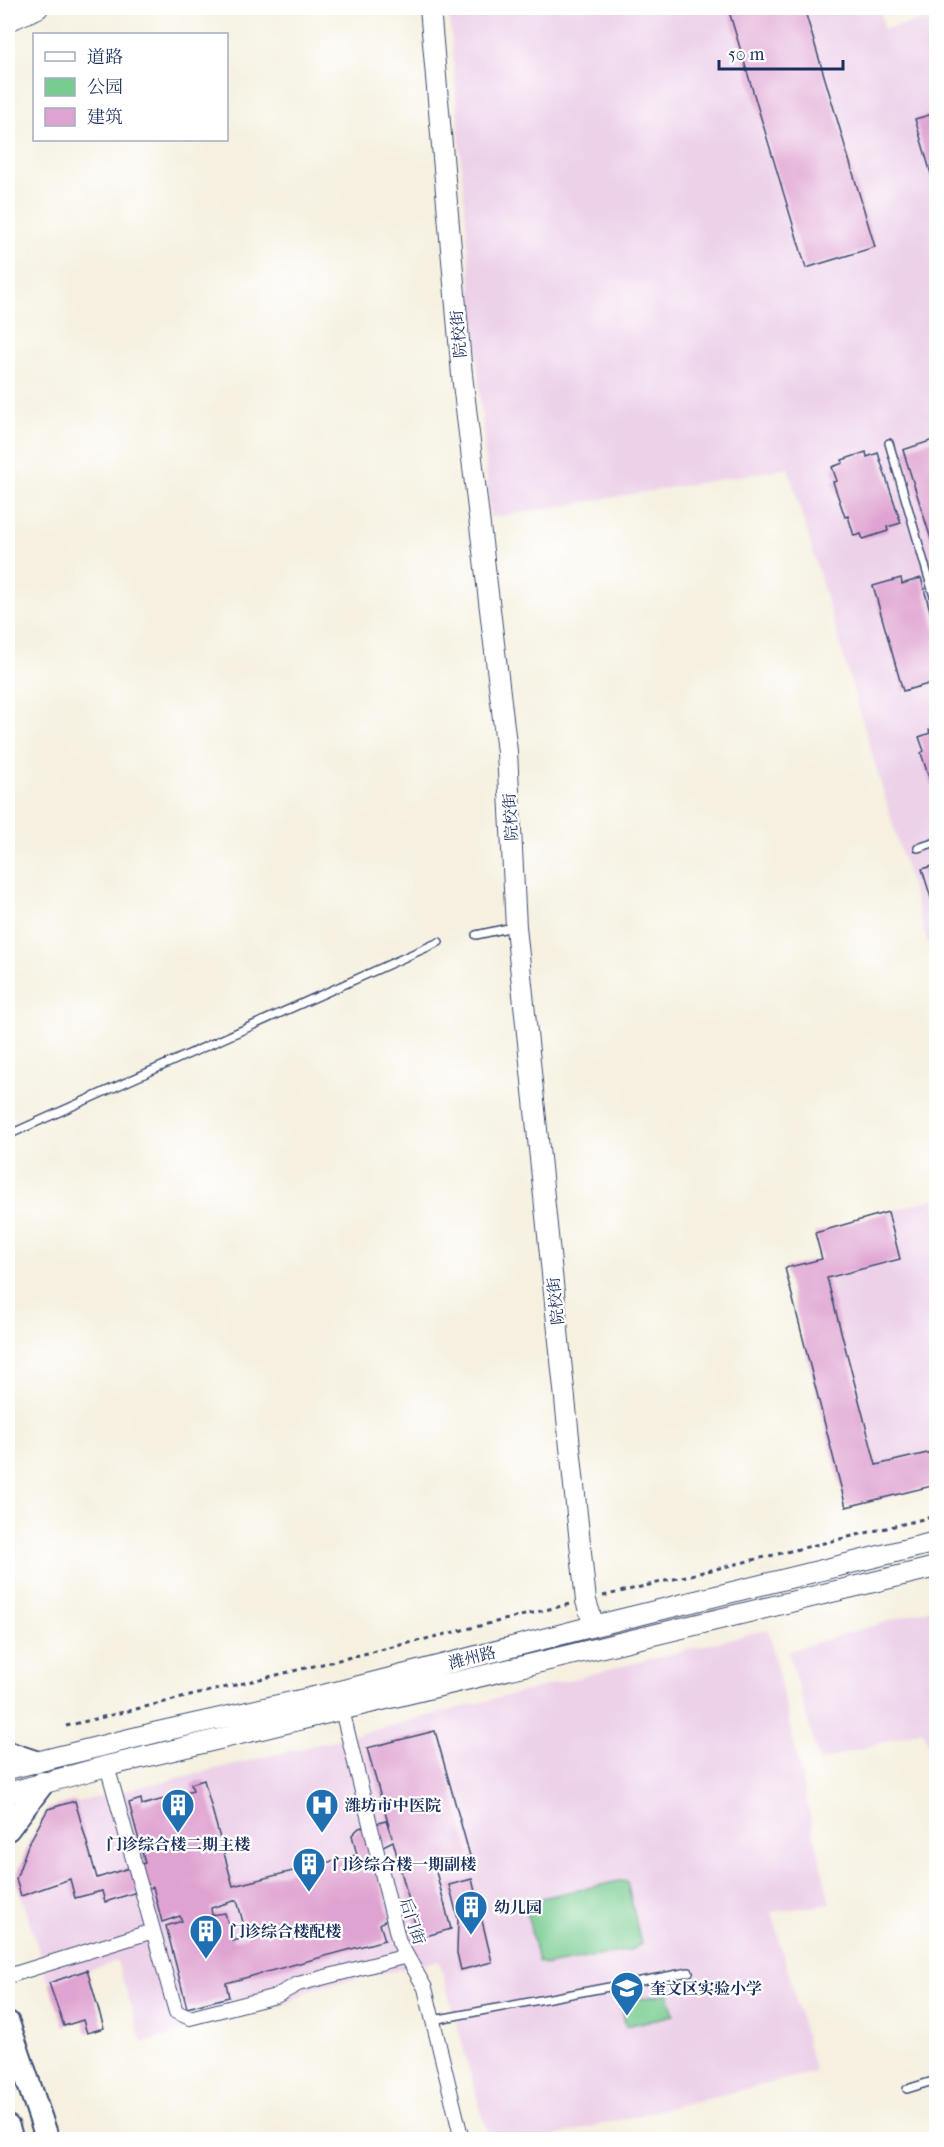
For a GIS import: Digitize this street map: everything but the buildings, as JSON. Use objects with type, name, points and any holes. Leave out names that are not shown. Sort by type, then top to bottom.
[{"type":"main road","points":[[8,21],[38,8]]},
{"type":"main road","name":"院校街","points":[[430,8],[462,375],[507,752],[516,927],[585,1600],[594,1626]]},
{"type":"main road","name":"潍州路","points":[[8,1769],[336,1692],[936,1542]]},
{"type":"main road","name":"潍州路","points":[[8,1793],[107,1766],[936,1568]]},
{"type":"main road","points":[[8,1753],[35,1762]]},
{"type":"main road","points":[[8,1829],[43,1783]]},
{"type":"main road","points":[[8,2023],[48,2139]]},
{"type":"main road","points":[[8,2127],[12,2139]]},
{"type":"street","name":"后门街","points":[[342,1710],[399,1942],[425,1988],[462,2139]]},
{"type":"street","points":[[107,1766],[176,2012],[190,2018],[276,1996],[298,1984],[407,1956]]},
{"type":"street","points":[[8,1976],[153,1931]]},
{"type":"lane","points":[[889,443],[936,603]]},
{"type":"lane","points":[[918,848],[936,842]]},
{"type":"lane","points":[[476,934],[516,927]]},
{"type":"lane","points":[[8,1135],[439,942]]},
{"type":"lane","points":[[433,2020],[689,1972]]},
{"type":"lane","points":[[907,2089],[936,2080]]},
{"type":"path","points":[[66,1726],[936,1516]]},
{"type":"shaded area","points":[[449,8],[880,8],[884,29],[936,18],[936,971],[788,468],[490,518]]},
{"type":"shaded area","points":[[936,1198],[936,1485],[846,1507],[785,1268],[821,1259],[815,1233]]},
{"type":"shaded area","points":[[936,1607],[936,1769],[923,1730],[819,1761],[788,1651]]},
{"type":"shaded area","name":"潍坊市中医院","points":[[768,1629],[830,1904],[772,1912],[815,2072],[542,2139],[489,2139],[439,1961],[314,1988],[283,2005],[142,2043],[117,1961],[49,1983],[16,1879],[28,1845],[48,1809],[315,1745]]},
{"type":"green space","points":[[619,1881],[627,1882],[641,1944],[630,1950],[547,1965],[538,1962],[525,1904],[533,1900]]},
{"type":"green space","points":[[668,1993],[674,2015],[626,2026],[620,2003]]},
{"type":"place","name":"门诊综合楼二期主楼","points":[[178,1834]]},
{"type":"place","name":"潍坊市中医院","points":[[322,1834]]},
{"type":"place","name":"门诊综合楼一期副楼","points":[[309,1893]]},
{"type":"place","name":"幼儿园","points":[[471,1936]]},
{"type":"place","name":"门诊综合楼配楼","points":[[206,1960]]},
{"type":"place","name":"奎文区实验小学","points":[[627,2017]]}]
